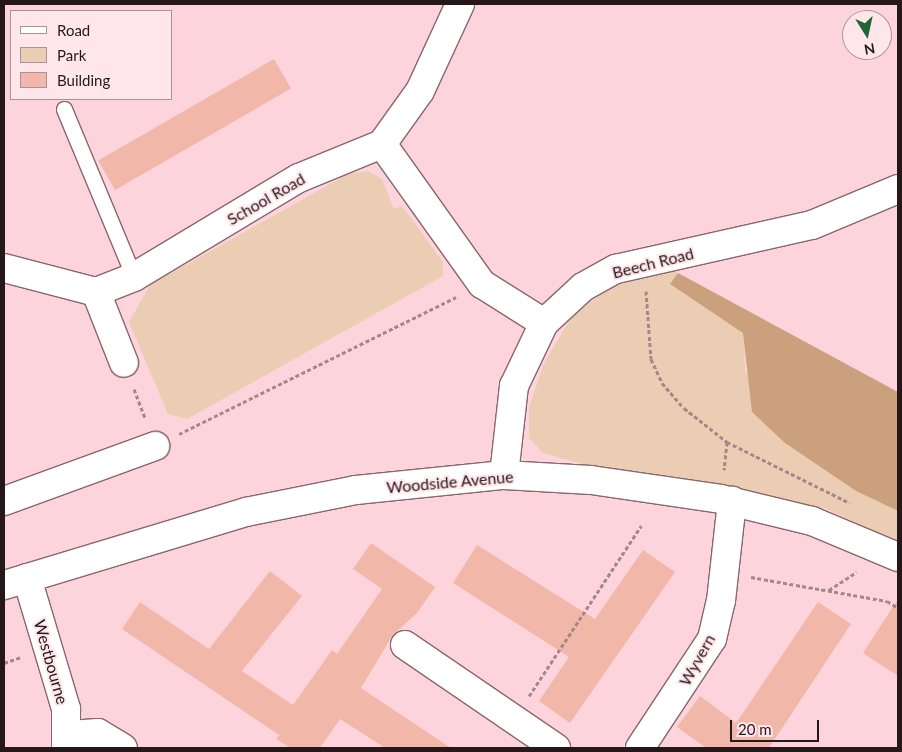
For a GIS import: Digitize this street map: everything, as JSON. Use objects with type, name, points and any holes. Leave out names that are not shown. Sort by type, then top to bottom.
[{"type":"street","points":[[460,4],[420,91],[382,144],[482,284],[544,323]]},
{"type":"street","name":"School Road","points":[[96,292],[134,277],[300,178],[382,144]]},
{"type":"street","name":"Beech Road","points":[[504,475],[514,386],[544,323],[583,288],[616,269],[812,225],[898,189]]},
{"type":"street","points":[[4,268],[96,292],[124,363]]},
{"type":"street","points":[[4,501],[155,446]]},
{"type":"street","name":"Woodside Avenue","points":[[15,581],[246,512],[356,490],[504,475],[591,480],[726,500],[812,521],[898,557]]},
{"type":"street","name":"Wyvern","points":[[640,748],[712,639],[724,572],[726,500]]},
{"type":"street","name":"Westbourne","points":[[15,581],[66,709],[67,742]]},
{"type":"street","points":[[404,645],[556,748]]},
{"type":"street","points":[[67,742],[98,733],[123,748]]},
{"type":"lane","points":[[64,109],[134,277]]},
{"type":"path","points":[[648,261],[645,322],[651,359],[662,383],[684,408],[727,442],[857,506]]},
{"type":"path","points":[[124,363],[155,446],[482,284]]},
{"type":"path","points":[[726,500],[727,442]]},
{"type":"path","points":[[514,719],[641,526]]},
{"type":"path","points":[[828,591],[858,571]]},
{"type":"path","points":[[724,572],[888,601],[898,608]]},
{"type":"green space","points":[[368,171],[382,179],[394,209],[402,206],[443,262],[443,276],[187,419],[168,414],[129,322],[150,285],[348,174]]},
{"type":"green space","points":[[671,270],[678,273],[670,284],[744,333],[745,370],[785,443],[856,491],[898,511],[898,542],[824,508],[658,475],[605,470],[543,453],[529,438],[529,408],[543,365],[572,316],[612,286]]},
{"type":"shaded area","points":[[678,273],[898,392],[898,511],[856,491],[785,443],[752,412],[743,333],[670,284]]},
{"type":"building","points":[[274,59],[291,88],[115,190],[98,161]]},
{"type":"building","points":[[371,543],[435,587],[417,613],[392,636],[361,688],[451,748],[385,748],[340,719],[320,748],[290,748],[276,739],[279,735],[122,629],[140,602],[209,649],[270,571],[302,596],[242,671],[293,705],[332,650],[337,654],[382,589],[353,569]]},
{"type":"building","points":[[477,545],[595,619],[643,550],[675,572],[570,723],[539,701],[569,657],[453,583]]},
{"type":"building","points":[[898,599],[898,676],[863,653]]},
{"type":"building","points":[[818,602],[851,624],[769,748],[706,748],[677,727],[700,696],[736,723]]}]
